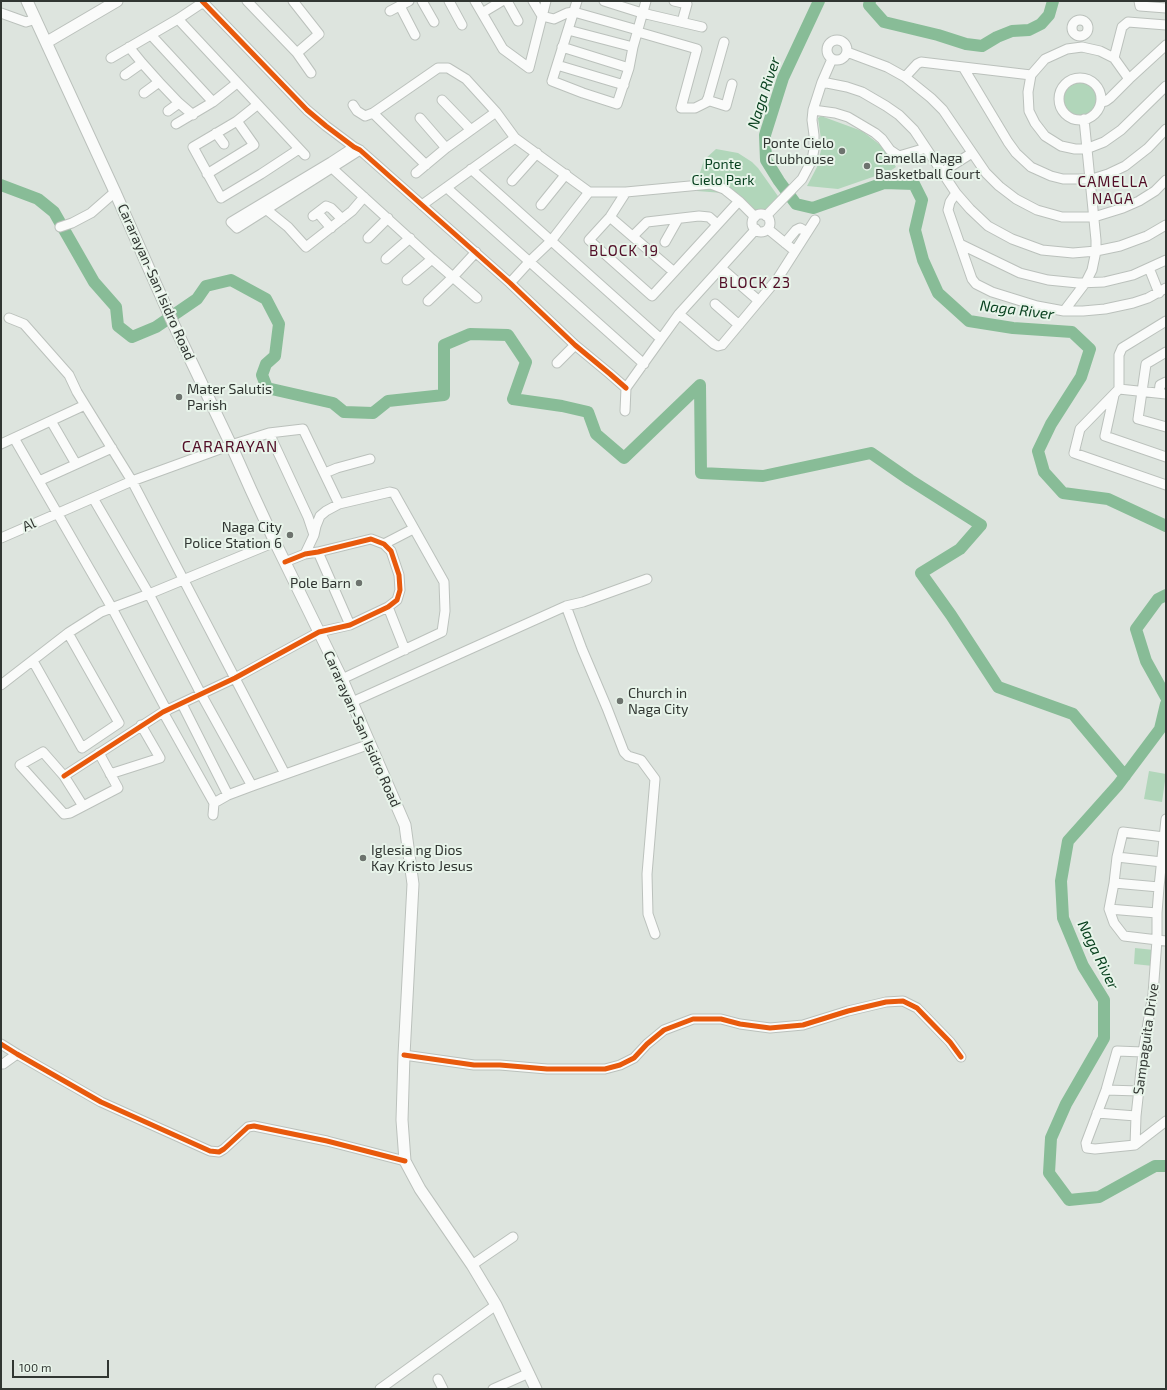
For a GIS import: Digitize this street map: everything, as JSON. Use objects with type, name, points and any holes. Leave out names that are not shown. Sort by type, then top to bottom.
[{"type":"main road","name":"Cararayan-San Isidro Road","points":[[27,1],[47,42],[173,323],[232,445],[275,542],[342,679],[405,825],[413,884],[402,1120],[405,1161],[420,1189],[472,1265],[496,1306],[536,1389]]},
{"type":"main road","points":[[47,42],[117,1]]},
{"type":"street","points":[[111,58],[178,19],[203,1],[307,110],[326,126],[357,148],[510,282],[575,345],[626,388]]},
{"type":"street","points":[[247,1],[296,53],[311,73]]},
{"type":"street","points":[[293,1],[319,34],[296,53]]},
{"type":"street","points":[[390,11],[409,1]]},
{"type":"street","points":[[422,1],[434,22]]},
{"type":"street","points":[[449,1],[462,24]]},
{"type":"street","points":[[475,1],[503,50],[529,68],[546,1]]},
{"type":"street","points":[[482,13],[502,1]]},
{"type":"street","points":[[507,1],[518,21]]},
{"type":"street","points":[[533,1],[542,16],[554,19],[567,13],[574,12],[697,49],[681,108],[695,108],[707,102],[724,42]]},
{"type":"street","points":[[577,1],[552,81],[617,104],[629,68],[633,47],[646,1]]},
{"type":"street","points":[[604,1],[642,13],[702,27]]},
{"type":"street","points":[[674,1],[687,4],[682,22]]},
{"type":"street","points":[[1139,1],[1140,6],[1163,6]]},
{"type":"street","points":[[400,6],[415,35]]},
{"type":"street","points":[[1,13],[26,22],[36,18]]},
{"type":"street","points":[[178,19],[302,152],[221,198],[193,147],[237,121],[257,105]]},
{"type":"street","points":[[1114,58],[1122,27],[1128,22],[1166,25]]},
{"type":"street","points":[[568,30],[633,47]]},
{"type":"street","points":[[151,35],[213,102]]},
{"type":"street","points":[[1082,36],[1082,47]]},
{"type":"street","points":[[839,40],[843,42],[847,48],[847,52],[841,59],[832,59],[829,57],[826,50],[829,43],[839,40]]},
{"type":"street","points":[[1100,102],[1106,101],[1166,45]]},
{"type":"street","points":[[129,47],[159,82],[193,115]]},
{"type":"street","points":[[1129,79],[1114,58],[1100,51],[1082,47],[1067,49],[1043,57],[1031,75],[1028,92],[1029,111],[1035,123],[1045,136],[1061,146],[1075,149],[1086,149],[1104,142],[1121,130],[1166,86]]},
{"type":"street","points":[[562,48],[629,68]]},
{"type":"street","points":[[847,52],[887,67],[905,77],[931,98],[943,110],[986,173],[999,186],[1016,199],[1037,210],[1062,216],[1094,217],[1123,208],[1139,201],[1155,191],[1166,180]]},
{"type":"street","points":[[766,216],[807,172],[812,160],[814,149],[812,120],[813,110],[822,82],[832,59]]},
{"type":"street","points":[[905,77],[917,64],[921,62],[1031,75]]},
{"type":"street","points":[[125,75],[142,63]]},
{"type":"street","points":[[557,65],[624,85]]},
{"type":"street","points":[[963,67],[1016,153],[1031,167],[1051,176],[1062,179],[1089,180],[1108,174],[1125,166],[1148,148],[1166,129]]},
{"type":"street","points":[[354,105],[357,111],[365,116],[373,113],[438,68],[448,68],[466,79],[496,112],[515,138],[589,192],[626,192],[711,184],[724,189],[755,217]]},
{"type":"street","points":[[1085,78],[1091,81],[1099,90],[1099,108],[1090,117],[1084,119],[1072,118],[1062,110],[1059,98],[1063,86],[1073,79],[1085,78]]},
{"type":"street","points":[[144,93],[159,82]]},
{"type":"street","points":[[822,82],[847,87],[862,92],[899,115],[914,130],[956,193],[970,209],[988,226],[1012,239],[1042,250],[1073,253],[1096,252],[1120,246],[1146,236],[1166,225]]},
{"type":"street","points":[[176,124],[213,102],[237,83]]},
{"type":"street","points":[[707,100],[726,106],[732,84]]},
{"type":"street","points":[[442,100],[471,130]]},
{"type":"street","points":[[168,112],[179,103]]},
{"type":"street","points":[[813,110],[835,113],[848,117],[875,133],[882,139],[890,150],[899,156],[926,148]]},
{"type":"street","points":[[416,173],[446,148],[496,112]]},
{"type":"street","points":[[373,113],[426,165]]},
{"type":"street","points":[[420,118],[446,148]]},
{"type":"street","points":[[1064,311],[1086,282],[1092,270],[1096,252],[1084,119]]},
{"type":"street","points":[[207,174],[254,145],[237,121]]},
{"type":"street","points":[[216,133],[224,144]]},
{"type":"street","points":[[422,205],[448,188],[471,169],[515,138]]},
{"type":"street","points":[[357,148],[265,206],[288,227],[306,247],[352,211],[364,197]]},
{"type":"street","points":[[512,181],[537,153]]},
{"type":"street","points":[[942,172],[972,153]]},
{"type":"street","points":[[331,165],[432,259],[477,298]]},
{"type":"street","points":[[471,169],[661,339]]},
{"type":"street","points":[[541,205],[566,174]]},
{"type":"street","points":[[448,188],[644,364]]},
{"type":"street","points":[[60,227],[72,223],[91,213],[115,192]]},
{"type":"street","points":[[510,282],[551,241],[589,192]]},
{"type":"street","points":[[626,192],[610,217],[589,240],[652,296],[738,201]]},
{"type":"street","points":[[956,193],[950,202],[948,210],[972,279],[976,284],[992,292],[1037,306],[1064,311],[1105,309],[1133,304],[1162,291],[1149,268]]},
{"type":"street","points":[[331,228],[316,214],[326,206],[332,208],[342,219]]},
{"type":"street","points":[[756,229],[753,222],[755,217],[762,214],[766,216],[770,222],[768,229]]},
{"type":"street","points":[[633,236],[647,222],[699,216],[709,217],[717,224]]},
{"type":"street","points":[[610,217],[674,272]]},
{"type":"street","points":[[368,238],[388,218]]},
{"type":"street","points":[[665,242],[678,219]]},
{"type":"street","points":[[680,314],[714,344],[718,346],[722,345],[778,278],[815,220]]},
{"type":"street","points":[[785,243],[796,230],[800,228],[807,232]]},
{"type":"street","points":[[756,229],[763,231],[768,229]]},
{"type":"street","points":[[624,411],[626,388],[661,339],[680,314],[756,229]]},
{"type":"street","points":[[768,229],[795,251]]},
{"type":"street","points":[[386,259],[410,238]]},
{"type":"street","points":[[960,244],[1020,273],[1048,280],[1078,283],[1104,282],[1132,275],[1166,260]]},
{"type":"street","points":[[428,301],[476,252]]},
{"type":"street","points":[[407,280],[432,259]]},
{"type":"street","points":[[721,268],[759,301]]},
{"type":"street","points":[[715,304],[739,325]]},
{"type":"street","points":[[9,318],[24,324],[69,375],[85,405],[132,481],[285,774]]},
{"type":"street","points":[[1166,321],[1122,348],[1119,355],[1116,392],[1106,436],[1166,457]]},
{"type":"street","points":[[557,363],[575,345]]},
{"type":"street","points":[[1166,352],[1146,364],[1138,419],[1166,427]]},
{"type":"street","points":[[1166,382],[1160,386],[1163,394],[1116,392],[1080,429],[1074,453],[1166,485]]},
{"type":"street","points":[[1,444],[85,405]]},
{"type":"street","points":[[50,421],[76,464]]},
{"type":"street","name":"Al","points":[[1,538],[132,481],[269,433],[303,429],[325,473]]},
{"type":"street","points":[[269,433],[308,517],[314,535]]},
{"type":"street","points":[[14,438],[112,608],[214,803],[213,815]]},
{"type":"street","points":[[39,481],[112,448]]},
{"type":"street","points":[[339,504],[325,473],[337,468],[370,459]]},
{"type":"street","points":[[305,554],[314,535],[320,516],[326,511],[339,504],[390,492],[394,493],[444,582],[446,611],[442,632],[342,679]]},
{"type":"street","points":[[93,498],[149,594],[201,694],[252,786]]},
{"type":"street","points":[[384,544],[413,529]]},
{"type":"street","points":[[64,776],[141,725],[165,711],[235,678],[319,632],[350,625],[388,607],[397,600],[400,590],[399,575],[391,551],[384,544],[371,539],[305,554],[285,562]]},
{"type":"street","points":[[1,685],[68,633],[101,612],[149,594],[275,542]]},
{"type":"street","points":[[318,552],[350,625]]},
{"type":"street","points":[[352,702],[566,606],[583,602],[647,579]]},
{"type":"street","points":[[566,606],[624,752],[628,756],[641,760],[655,779],[647,874],[648,914],[655,934]]},
{"type":"street","points":[[388,607],[405,650]]},
{"type":"street","points":[[33,660],[82,748],[119,723],[68,633]]},
{"type":"street","points":[[182,704],[228,795]]},
{"type":"street","points":[[110,774],[160,758],[141,725]]},
{"type":"street","points":[[214,803],[228,795],[370,744]]},
{"type":"street","points":[[83,806],[64,776],[43,752],[20,765],[64,814],[70,813],[118,788],[99,753]]},
{"type":"street","points":[[192,763],[208,755]]},
{"type":"street","name":"Sampaguita Drive","points":[[1135,1145],[1136,1116],[1143,1052],[1162,940],[1157,913],[1166,819]]},
{"type":"street","points":[[1162,940],[1124,936],[1114,923],[1109,909],[1122,832],[1164,837]]},
{"type":"street","points":[[1117,857],[1162,862]]},
{"type":"street","points":[[1114,883],[1159,887]]},
{"type":"street","points":[[1109,909],[1157,913]]},
{"type":"street","points":[[404,1055],[474,1065],[500,1065],[547,1069],[605,1069],[634,1058],[647,1044],[664,1030],[693,1019],[722,1019],[740,1024],[770,1028],[803,1025],[848,1011],[886,1002],[903,1001],[917,1008],[950,1042],[961,1057]]},
{"type":"street","points":[[1,1044],[16,1054],[102,1102],[210,1151],[219,1152],[248,1126],[254,1126],[335,1143],[405,1161]]},
{"type":"street","points":[[1143,1052],[1117,1051],[1106,1090],[1096,1113],[1086,1143],[1087,1148],[1095,1149],[1135,1145],[1166,1121]]},
{"type":"street","points":[[1,1064],[16,1054]]},
{"type":"street","points":[[1106,1090],[1139,1091]]},
{"type":"street","points":[[1096,1113],[1136,1116]]},
{"type":"street","points":[[472,1265],[514,1237]]},
{"type":"street","points":[[380,1389],[496,1306]]},
{"type":"street","points":[[498,1388],[529,1373]]},
{"type":"street","points":[[438,1379],[443,1389]]},
{"type":"green space","points":[[1080,81],[1090,84],[1095,89],[1098,99],[1095,109],[1090,114],[1080,117],[1070,114],[1065,109],[1062,99],[1065,89],[1070,84]]},
{"type":"green space","points":[[821,116],[862,131],[883,147],[896,167],[890,171],[838,189],[807,186],[817,167],[822,146],[818,118]]},
{"type":"green space","name":"Ponte Cielo Park","points":[[716,149],[738,153],[752,162],[780,199],[765,212],[756,213],[723,193],[697,191],[699,176],[704,160]]},
{"type":"green space","points":[[1149,771],[1166,774],[1162,802],[1144,799]]},
{"type":"green space","points":[[1135,948],[1154,950],[1153,966],[1134,964]]},
{"type":"waterway","name":"Naga River","points":[[819,1],[783,78],[765,135],[766,160],[779,181],[796,204],[813,208],[884,183],[914,184],[922,200],[915,230],[923,260],[938,293],[969,321],[1013,328],[1072,332],[1090,349],[1081,377],[1051,424],[1038,451],[1044,472],[1063,493],[1108,499],[1166,526]]},
{"type":"waterway","name":"Naga River","points":[[870,1],[869,5],[884,22],[938,35],[966,44],[982,46],[997,37],[1012,31],[1029,30],[1041,24],[1049,15],[1053,1]]},
{"type":"waterway","points":[[1,185],[38,199],[54,212],[94,282],[116,307],[118,326],[132,337],[156,327],[197,299],[206,286],[231,280],[266,299],[279,324],[275,356],[266,364],[262,375],[267,388],[333,403],[344,412],[373,413],[388,401],[444,395],[444,345],[470,334],[508,335],[526,362],[513,399],[562,406],[588,412],[596,434],[624,458],[700,385],[701,473],[763,476],[871,453],[910,480],[981,525],[960,549],[921,573],[951,615],[998,687],[1073,714],[1125,776]]},
{"type":"waterway","name":"Naga River","points":[[1166,595],[1158,599],[1136,629],[1146,661],[1166,697]]},
{"type":"waterway","name":"Naga River","points":[[1166,704],[1160,729],[1118,785],[1068,841],[1061,881],[1063,918],[1083,966],[1104,1000],[1104,1038],[1066,1104],[1051,1138],[1049,1173],[1069,1200],[1099,1197],[1155,1166],[1166,1166]]},
{"type":"cycle path","points":[[202,1],[307,110],[326,126],[360,150],[510,283],[575,345],[626,388]]},
{"type":"cycle path","points":[[64,776],[163,712],[235,678],[319,632],[350,625],[388,607],[397,600],[400,590],[399,575],[391,551],[384,544],[371,539],[305,554],[285,562]]},
{"type":"cycle path","points":[[404,1055],[474,1065],[500,1065],[547,1069],[605,1069],[620,1065],[634,1058],[647,1044],[664,1030],[693,1019],[721,1019],[740,1024],[770,1028],[803,1025],[848,1011],[886,1002],[903,1001],[917,1008],[950,1042],[961,1057]]},
{"type":"cycle path","points":[[1,1044],[101,1102],[210,1151],[219,1152],[248,1127],[254,1126],[327,1141],[405,1161]]},
{"type":"place","name":"Ponte Cielo Clubhouse","points":[[842,151]]},
{"type":"place","name":"Camella Naga Basketball Court","points":[[867,166]]},
{"type":"place","name":"Mater Salutis Parish","points":[[179,397]]},
{"type":"place","name":"Naga City Police Station 6","points":[[290,535]]},
{"type":"place","name":"Pole Barn","points":[[359,583]]},
{"type":"place","name":"Church in Naga City","points":[[620,701]]},
{"type":"place","name":"Iglesia ng Dios Kay Kristo Jesus","points":[[363,858]]},
{"type":"district","name":"CAMELLA NAGA","points":[[1113,190]]},
{"type":"district","name":"BLOCK 19","points":[[624,251]]},
{"type":"district","name":"BLOCK 23","points":[[755,283]]},
{"type":"district","name":"CARARAYAN","points":[[230,447]]}]
